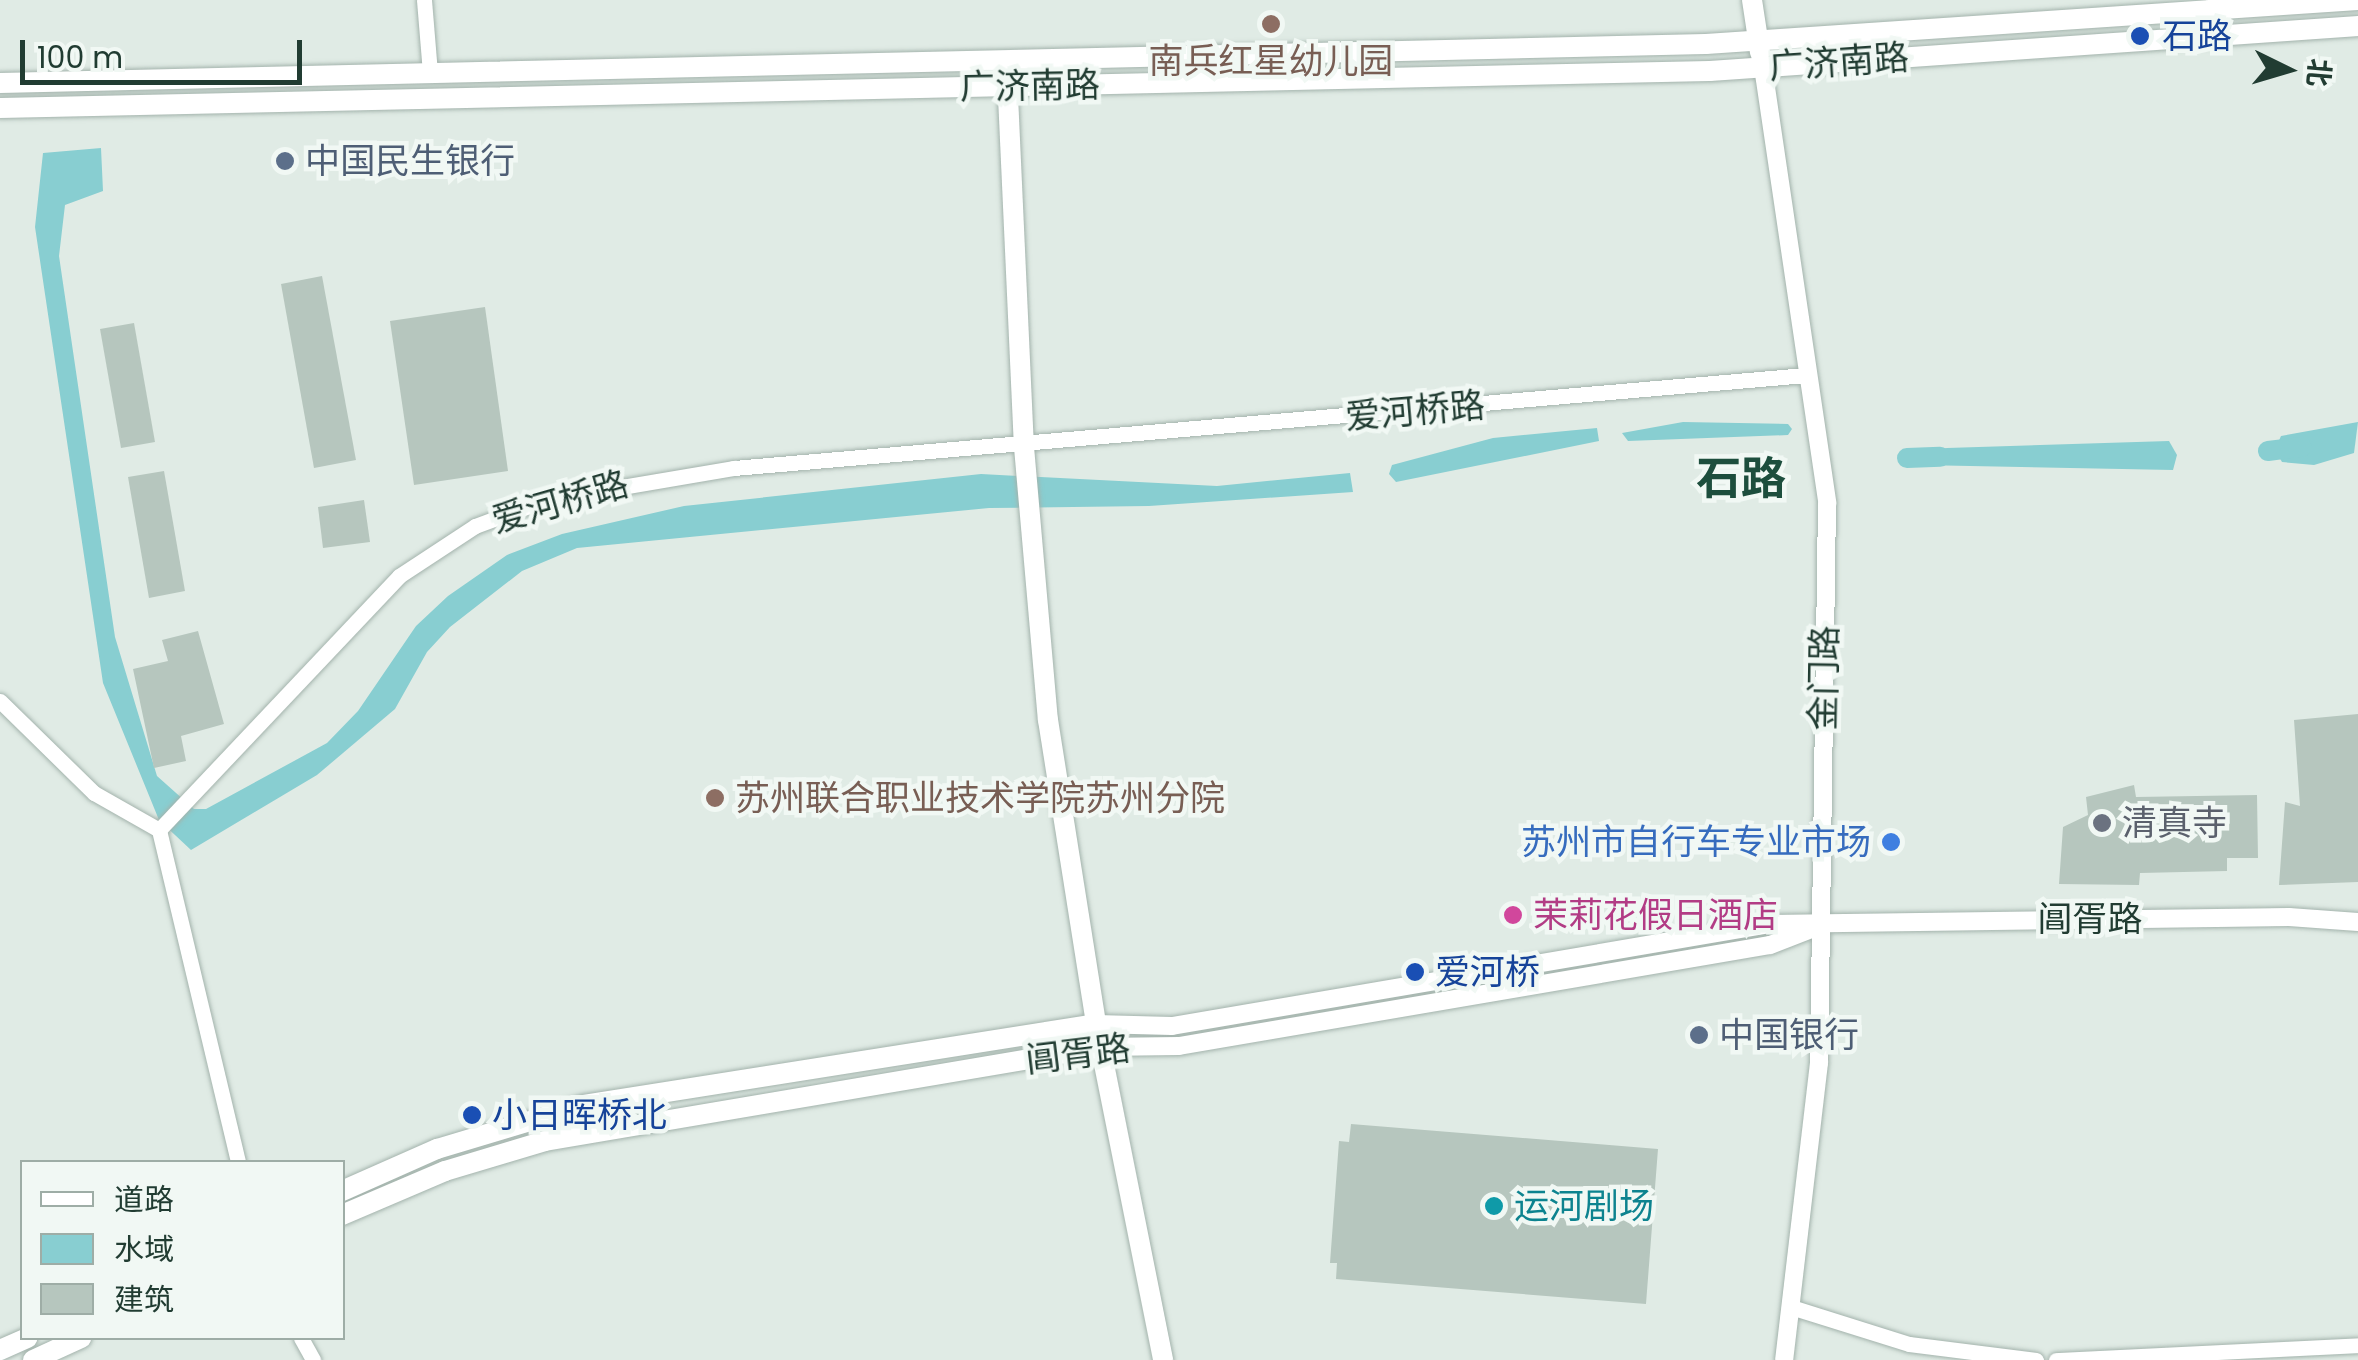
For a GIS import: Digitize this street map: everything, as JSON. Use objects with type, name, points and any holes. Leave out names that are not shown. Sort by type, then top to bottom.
[{"type":"main road","name":"金门路","points":[[1752,0],[1763,67]]},
{"type":"main road","name":"广济南路","points":[[0,82],[1006,61],[1759,40],[2358,0]]},
{"type":"main road","name":"广济南路","points":[[0,108],[1763,67],[2358,26]]},
{"type":"main road","points":[[1006,61],[1025,454],[1050,738],[1096,1024],[1163,1360]]},
{"type":"main road","name":"阊胥路","points":[[345,1189],[437,1149],[584,1105],[1096,1024]]},
{"type":"main road","name":"阊胥路","points":[[345,1215],[446,1171],[560,1138],[1101,1047]]},
{"type":"main road","points":[[33,1360],[77,1340]]},
{"type":"street","points":[[424,0],[430,73]]},
{"type":"street","name":"金门路","points":[[1763,67],[1826,503],[1819,1063],[1784,1360]]},
{"type":"street","name":"爱河桥路","points":[[160,828],[399,576],[443,544],[506,512],[673,474],[1025,454],[1806,375]]},
{"type":"street","points":[[0,701],[94,793],[160,828],[238,1160]]},
{"type":"street","name":"阊胥路","points":[[1096,1024],[1172,1026],[1770,924],[2289,917],[2358,922]]},
{"type":"street","name":"阊胥路","points":[[1101,1047],[1218,1039],[1770,945],[1821,925]]},
{"type":"street","points":[[1791,1307],[1909,1344],[2036,1360]]},
{"type":"street","points":[[2056,1360],[2358,1345]]},
{"type":"water","points":[[101,148],[103,191],[65,205],[59,256],[115,637],[157,776],[194,809],[206,809],[327,743],[358,711],[416,626],[448,596],[507,555],[562,534],[684,506],[981,474],[1217,486],[1350,473],[1353,492],[1149,506],[989,508],[577,548],[522,571],[450,627],[427,652],[395,709],[317,775],[191,850],[159,820],[103,683],[35,227],[43,153]]},
{"type":"water","points":[[1683,422],[1788,424],[1792,429],[1788,435],[1628,441],[1622,433]]},
{"type":"water","points":[[2358,422],[2354,453],[2314,465],[2282,462],[2275,450],[2281,436]]},
{"type":"water","points":[[1597,428],[1599,441],[1396,482],[1389,474],[1392,465],[1493,438]]},
{"type":"water","points":[[2169,441],[2177,455],[2173,470],[1919,465],[1913,459],[1918,451],[1947,448]]},
{"type":"building","points":[[322,276],[356,460],[314,468],[281,284]]},
{"type":"building","points":[[485,307],[508,471],[414,485],[390,321]]},
{"type":"building","points":[[134,323],[155,442],[121,448],[100,329]]},
{"type":"building","points":[[164,471],[185,591],[149,598],[128,477]]},
{"type":"building","points":[[364,500],[370,542],[323,548],[318,507]]},
{"type":"building","points":[[198,631],[224,724],[181,736],[186,761],[154,768],[133,669],[168,661],[162,640]]},
{"type":"building","points":[[2358,714],[2358,882],[2279,885],[2285,802],[2300,806],[2294,720]]},
{"type":"building","points":[[2134,785],[2136,797],[2257,795],[2258,858],[2227,858],[2227,871],[2140,873],[2139,885],[2059,884],[2063,827],[2088,815],[2086,797]]},
{"type":"building","name":"运河剧场","points":[[1351,1124],[1658,1149],[1646,1304],[1336,1279],[1337,1263],[1330,1263],[1339,1141],[1349,1142]]},
{"type":"waterway","points":[[2268,451],[2302,447]]},
{"type":"waterway","points":[[1907,458],[1940,457]]},
{"type":"place","name":"南兵红星幼儿园","points":[[1271,24]]},
{"type":"place","name":"石路","points":[[2140,36]]},
{"type":"place","name":"中国民生银行","points":[[285,161]]},
{"type":"place","name":"苏州联合职业技术学院苏州分院","points":[[715,798]]},
{"type":"place","name":"清真寺","points":[[2102,823]]},
{"type":"place","name":"苏州市自行车专业市场","points":[[1891,842]]},
{"type":"place","name":"茉莉花假日酒店","points":[[1513,915]]},
{"type":"place","name":"爱河桥","points":[[1415,972]]},
{"type":"place","name":"中国银行","points":[[1699,1035]]},
{"type":"place","name":"小日晖桥北","points":[[472,1115]]},
{"type":"place","name":"运河剧场","points":[[1494,1206]]},
{"type":"district","name":"石路","points":[[1741,479]]}]
